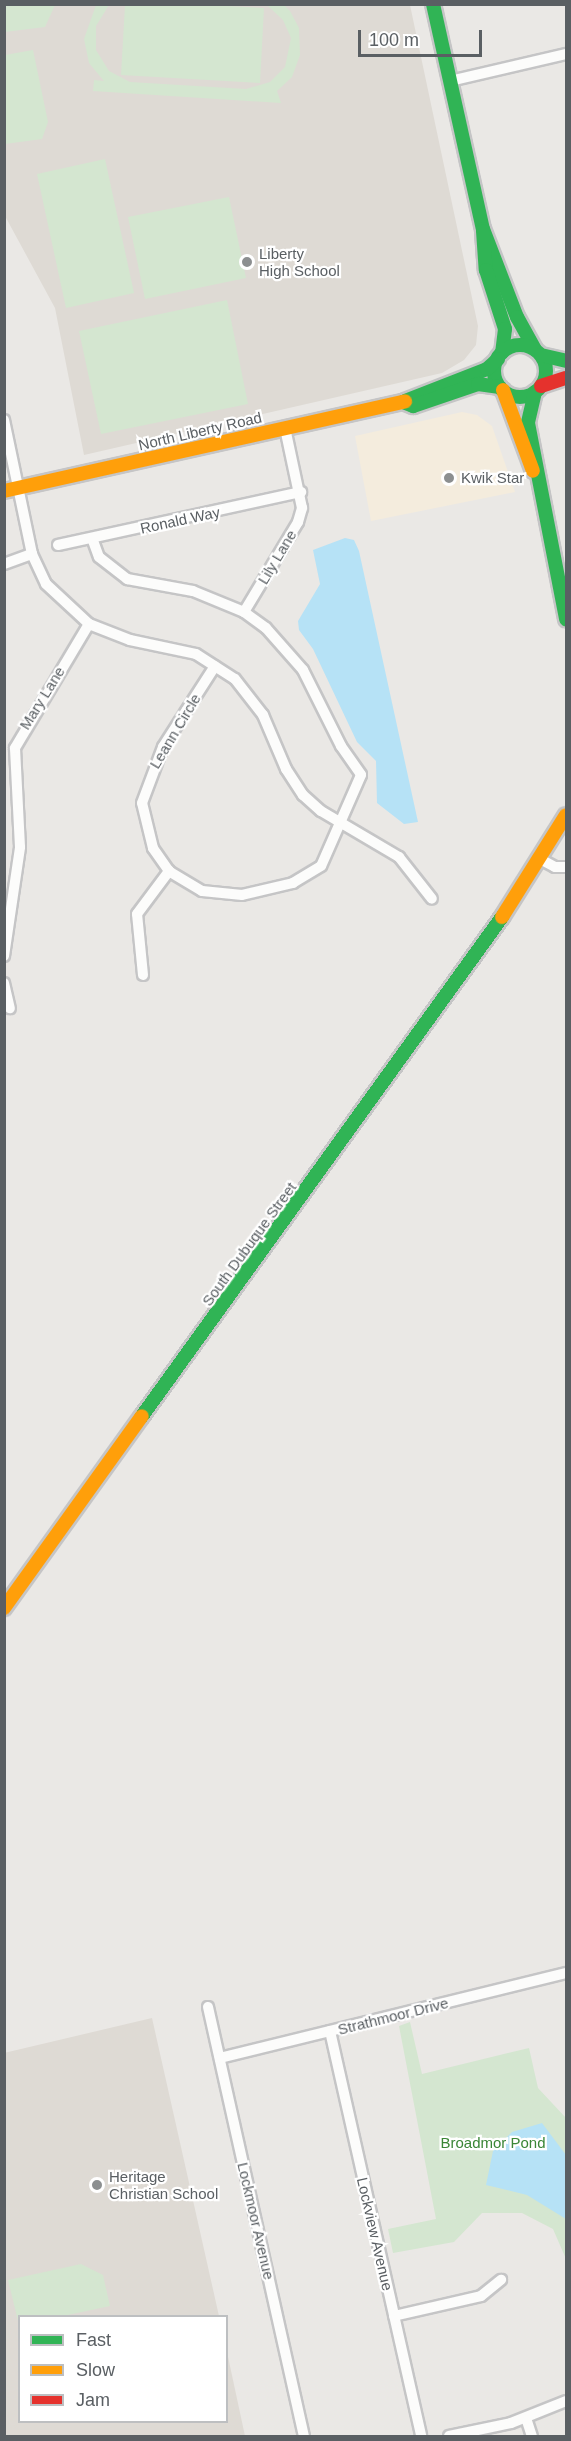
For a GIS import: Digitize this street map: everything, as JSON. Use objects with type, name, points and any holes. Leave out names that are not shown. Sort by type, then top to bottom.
[{"type":"main road","points":[[433,4],[483,229],[486,270],[505,329],[495,373],[521,449],[535,476]]},
{"type":"main road","points":[[483,229],[517,317],[546,370],[528,423],[535,476],[567,619]]},
{"type":"main road","points":[[500,356],[514,346],[567,361]]},
{"type":"main road","name":"North Liberty Road","points":[[4,491],[403,402],[488,369],[500,356]]},
{"type":"main road","points":[[502,388],[519,396],[567,378]]},
{"type":"main road","name":"North Liberty Road","points":[[403,402],[413,406],[478,384],[502,388]]},
{"type":"main road","name":"South Dubuque Street","points":[[4,1608],[543,860],[567,815]]},
{"type":"street","points":[[450,81],[567,54]]},
{"type":"street","points":[[4,420],[33,555],[46,584],[89,624],[130,640],[181,648],[215,666],[251,696],[303,795],[340,824],[399,857],[432,899]]},
{"type":"street","name":"Lily Lane","points":[[244,612],[298,522],[300,492],[285,428]]},
{"type":"street","name":"Ronald Way","points":[[58,545],[300,492]]},
{"type":"street","points":[[92,538],[99,557],[127,579],[193,591],[244,612],[266,628],[303,670],[341,747],[355,762],[359,786],[321,866],[293,883],[220,895],[202,891],[169,871],[137,914],[143,975]]},
{"type":"street","points":[[4,564],[33,555]]},
{"type":"street","name":"Mary Lane","points":[[4,956],[20,847],[9,778],[12,761],[21,732],[89,624]]},
{"type":"street","name":"Leann Circle","points":[[169,871],[145,824],[142,803],[146,781],[215,666]]},
{"type":"street","points":[[543,860],[555,867],[567,867]]},
{"type":"street","points":[[4,983],[10,1008]]},
{"type":"street","name":"Strathmoor Drive","points":[[219,2058],[567,1973]]},
{"type":"street","name":"Lockmoor Avenue","points":[[208,2007],[304,2436]]},
{"type":"street","name":"Lockview Avenue","points":[[330,2031],[421,2436]]},
{"type":"street","points":[[394,2316],[481,2296],[501,2280]]},
{"type":"street","points":[[448,2436],[525,2418],[567,2401]]},
{"type":"street","points":[[525,2418],[532,2436]]},
{"type":"shaded area","name":"Liberty High School","points":[[4,5],[410,5],[478,326],[476,345],[464,360],[442,373],[84,455],[55,308],[5,216]]},
{"type":"shaded area","points":[[462,412],[477,415],[492,426],[515,492],[371,521],[355,436]]},
{"type":"shaded area","name":"Heritage Christian School","points":[[152,2018],[219,2315],[18,2315],[18,2423],[228,2423],[228,2357],[245,2436],[5,2436],[4,2053]]},
{"type":"green space","points":[[4,5],[55,5],[45,27],[5,32]]},
{"type":"green space","points":[[96,5],[109,5],[96,26],[96,50],[109,71],[130,82],[246,89],[270,82],[285,67],[291,38],[283,20],[267,5],[284,5],[290,11],[299,28],[300,55],[292,77],[277,91],[281,103],[93,91],[94,80],[104,81],[89,63],[84,39]]},
{"type":"green space","points":[[125,5],[209,5],[264,8],[260,83],[121,75]]},
{"type":"green space","points":[[33,50],[48,122],[42,139],[5,144],[5,55]]},
{"type":"green space","points":[[105,159],[134,293],[66,308],[37,174]]},
{"type":"green space","points":[[229,197],[246,278],[145,299],[128,217]]},
{"type":"green space","points":[[227,300],[248,404],[101,434],[79,331]]},
{"type":"green space","name":"Broadmor Pond","points":[[410,2022],[422,2074],[529,2048],[538,2088],[566,2118],[566,2259],[553,2229],[522,2213],[482,2213],[454,2242],[393,2253],[388,2229],[436,2219],[399,2026]]},
{"type":"green space","points":[[81,2264],[103,2275],[110,2306],[68,2315],[18,2315],[18,2321],[8,2280]]},
{"type":"water","points":[[345,538],[354,540],[359,551],[418,822],[404,824],[377,803],[376,761],[357,742],[313,649],[299,630],[298,621],[320,584],[313,550]]},
{"type":"water","points":[[542,2123],[566,2155],[566,2219],[527,2195],[486,2185],[493,2151],[512,2132]]},
{"type":"traffic: fast","points":[[433,4],[483,229],[517,317],[535,349]]},
{"type":"traffic: fast","points":[[483,231],[486,270],[505,329],[502,353]]},
{"type":"traffic: fast","points":[[520,345],[530,347],[538,353],[544,361],[546,371],[544,381],[538,389],[530,395],[520,397],[510,395],[502,389],[496,381],[494,371],[496,361],[502,353],[510,347],[520,345]]},
{"type":"traffic: fast","points":[[541,355],[566,361]]},
{"type":"traffic: fast","points":[[405,401],[487,369],[498,359]]},
{"type":"traffic: fast","points":[[403,402],[413,406],[478,384],[500,387]]},
{"type":"traffic: fast","points":[[535,392],[528,423],[566,619]]},
{"type":"traffic: fast","points":[[142,1416],[502,917]]},
{"type":"traffic: slow","points":[[503,390],[533,471]]},
{"type":"traffic: slow","points":[[4,491],[405,401]]},
{"type":"traffic: slow","points":[[502,917],[566,815]]},
{"type":"traffic: slow","points":[[4,1608],[142,1416]]},
{"type":"traffic: jam","points":[[541,386],[566,378]]},
{"type":"place","name":"Liberty High School","points":[[247,262]]},
{"type":"place","name":"Kwik Star","points":[[449,478]]},
{"type":"place","name":"Heritage Christian School","points":[[97,2185]]}]
